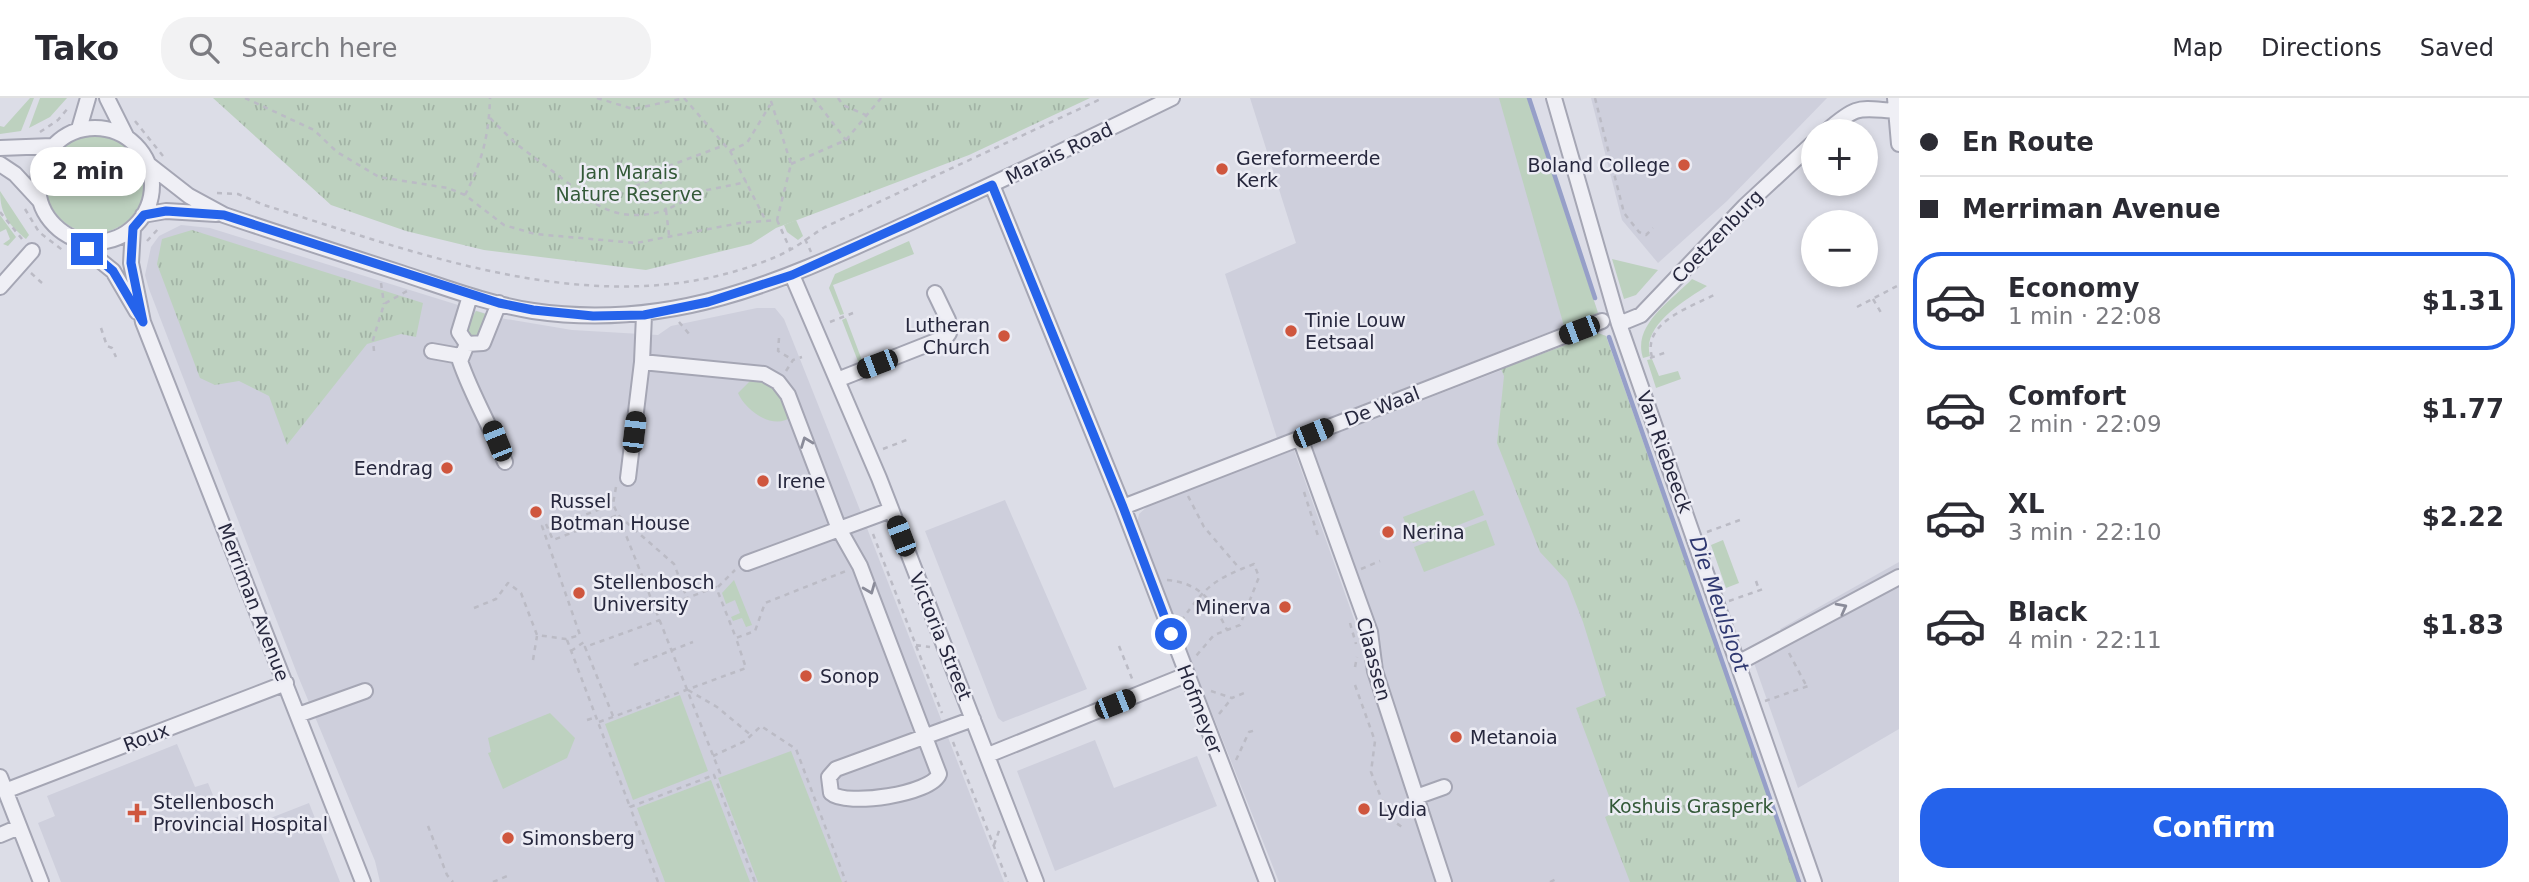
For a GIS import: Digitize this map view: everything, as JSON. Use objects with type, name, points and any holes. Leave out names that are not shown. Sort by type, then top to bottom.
[{"type":"street","points":[[0,164],[15,174],[40,201],[52,223],[73,238],[85,241],[111,240],[133,228],[144,215],[152,190],[148,164],[143,154],[126,136],[107,98]]},
{"type":"street","name":"Marais Road","points":[[148,164],[189,196],[224,215],[470,296],[533,310],[593,316],[644,315],[728,296],[792,275],[992,185],[1172,98]]},
{"type":"street","name":"Van Riebeeck","points":[[1554,98],[1619,324],[1814,882]]},
{"type":"street","points":[[79,129],[81,99]]},
{"type":"street","points":[[1842,119],[1862,107],[1896,107],[1899,144]]},
{"type":"street","points":[[0,148],[52,146],[79,129],[103,128],[126,136]]},
{"type":"street","points":[[40,201],[38,178],[52,146]]},
{"type":"street","name":"Coetzenburg","points":[[1619,324],[1641,315],[1745,206],[1801,154]]},
{"type":"street","name":"Hofmeyer","points":[[992,185],[1123,507],[1267,882]]},
{"type":"street","name":"Marais Road","points":[[144,215],[186,211],[224,215]]},
{"type":"street","name":"Merriman Avenue","points":[[133,228],[131,263],[143,322]]},
{"type":"street","name":"Merriman Avenue","points":[[73,238],[113,271],[143,322],[363,882]]},
{"type":"street","points":[[0,288],[32,251]]},
{"type":"street","name":"Victoria Street","points":[[792,275],[891,510],[1036,882]]},
{"type":"street","points":[[837,380],[946,337],[949,332],[948,320],[935,293]]},
{"type":"street","points":[[470,296],[459,332],[471,392],[488,421],[505,462]]},
{"type":"street","points":[[432,351],[463,350],[484,343],[499,303]]},
{"type":"street","points":[[622,478],[642,362],[644,315]]},
{"type":"street","name":"De Waal","points":[[1123,507],[1602,321]]},
{"type":"street","points":[[642,362],[764,374],[778,382],[788,395],[839,529],[860,566],[928,736],[940,774],[937,780],[898,794],[838,799],[831,793],[828,777],[836,769],[928,736],[974,719]]},
{"type":"street","name":"Claassen","points":[[1300,438],[1370,632],[1375,671],[1444,882]]},
{"type":"street","points":[[747,564],[891,510]]},
{"type":"street","points":[[1738,663],[1899,577]]},
{"type":"street","points":[[988,755],[1186,675]]},
{"type":"street","name":"Roux","points":[[3,784],[286,683]]},
{"type":"street","points":[[298,715],[365,691]]},
{"type":"street","points":[[1415,793],[1443,783]]},
{"type":"street","points":[[3,784],[41,882]]},
{"type":"street","points":[[0,835],[19,827]]},
{"type":"path","points":[[245,98],[314,130],[337,152],[379,177],[447,188],[465,195],[504,225],[535,234],[636,243],[777,220]]},
{"type":"path","points":[[465,195],[481,164],[488,142],[490,98]]},
{"type":"path","points":[[597,98],[633,109],[685,98],[730,151],[766,221]]},
{"type":"path","points":[[770,98],[792,164],[777,220],[790,249]]},
{"type":"path","points":[[813,98],[824,111],[826,119],[846,140]]},
{"type":"path","points":[[838,98],[843,105],[868,116]]},
{"type":"path","points":[[792,164],[846,140],[881,98]]},
{"type":"path","points":[[217,193],[238,194],[463,266],[539,279],[649,288],[693,281],[759,262],[790,249],[958,163],[1103,98]]},
{"type":"path","points":[[1595,98],[1623,213],[1639,232],[1646,235],[1653,228]]},
{"type":"path","points":[[31,135],[58,120],[81,99]]},
{"type":"path","points":[[730,151],[747,143],[771,103]]},
{"type":"path","points":[[132,117],[145,130],[167,163]]},
{"type":"path","points":[[490,118],[515,143],[608,211],[629,216],[666,210],[707,190],[747,182]]},
{"type":"path","points":[[597,204],[660,175],[666,167],[680,159],[724,145]]},
{"type":"path","points":[[660,175],[659,188],[666,210],[669,237]]},
{"type":"path","points":[[607,201],[608,211]]},
{"type":"path","points":[[23,204],[39,232],[58,248],[72,255]]},
{"type":"path","points":[[0,212],[18,236]]},
{"type":"path","points":[[806,239],[811,253]]},
{"type":"path","points":[[759,262],[762,274]]},
{"type":"path","points":[[31,273],[42,282]]},
{"type":"path","points":[[374,351],[373,340],[384,304],[376,275]]},
{"type":"path","points":[[1857,307],[1899,285]]},
{"type":"path","points":[[384,304],[416,286]]},
{"type":"path","points":[[1667,352],[1649,358],[1649,347],[1656,329],[1716,294]]},
{"type":"path","points":[[1873,299],[1883,316]]},
{"type":"path","points":[[830,322],[853,313]]},
{"type":"path","points":[[679,321],[690,335]]},
{"type":"path","points":[[101,328],[107,346],[112,348],[116,357]]},
{"type":"path","points":[[779,338],[778,351],[793,360]]},
{"type":"path","points":[[785,371],[793,360],[802,357]]},
{"type":"path","points":[[881,450],[909,439]]},
{"type":"path","points":[[622,478],[613,504],[720,773],[630,807]]},
{"type":"path","points":[[1187,494],[1204,527],[1240,569]]},
{"type":"path","points":[[549,529],[613,504]]},
{"type":"path","points":[[537,635],[566,639],[580,635],[541,526],[546,524],[553,540],[618,515]]},
{"type":"path","points":[[618,515],[674,564],[687,598]]},
{"type":"path","points":[[1707,532],[1740,520]]},
{"type":"path","points":[[1734,522],[1737,529]]},
{"type":"path","points":[[873,533],[944,717]]},
{"type":"path","points":[[1358,570],[1380,561]]},
{"type":"path","points":[[656,610],[716,587],[738,567],[747,564]]},
{"type":"path","points":[[1180,624],[1202,590],[1222,576],[1254,564],[1259,577],[1240,625],[1211,637],[1194,658]]},
{"type":"path","points":[[736,638],[755,631],[765,603],[856,567]]},
{"type":"path","points":[[1162,580],[1192,585],[1202,590],[1227,630]]},
{"type":"path","points":[[1756,581],[1759,590]]},
{"type":"path","points":[[474,608],[496,599],[508,583],[520,593],[537,635],[533,660]]},
{"type":"path","points":[[587,720],[613,716],[746,668],[716,587]]},
{"type":"path","points":[[1732,600],[1766,588]]},
{"type":"path","points":[[1350,618],[1350,628],[1358,651],[1355,667]]},
{"type":"path","points":[[586,647],[660,620]]},
{"type":"path","points":[[566,639],[658,882]]},
{"type":"path","points":[[571,650],[584,642],[613,716]]},
{"type":"path","points":[[634,665],[693,642]]},
{"type":"path","points":[[916,645],[933,647]]},
{"type":"path","points":[[1119,646],[1138,694]]},
{"type":"path","points":[[1786,646],[1807,687]]},
{"type":"path","points":[[1354,685],[1376,741],[1371,772],[1389,817],[1402,827]]},
{"type":"path","points":[[1763,702],[1811,685]]},
{"type":"path","points":[[1206,689],[1232,698]]},
{"type":"path","points":[[688,690],[717,707],[752,736]]},
{"type":"path","points":[[1217,717],[1232,698],[1244,693]]},
{"type":"path","points":[[713,756],[752,736],[761,726],[796,749],[846,882]]},
{"type":"path","points":[[1234,763],[1249,732],[1256,730]]},
{"type":"path","points":[[952,738],[1008,882]]},
{"type":"path","points":[[714,775],[755,882]]},
{"type":"path","points":[[428,825],[447,876],[453,882]]},
{"type":"path","points":[[994,846],[1001,825]]},
{"type":"path","points":[[493,882],[507,876]]},
{"type":"path","points":[[1550,882],[1556,879]]},
{"type":"shaded area","points":[[1250,98],[1527,98],[1598,313],[1277,438],[1225,274],[1296,243]]},
{"type":"shaded area","name":"Boland College","points":[[1591,98],[1827,98],[1807,119],[1801,119],[1801,125],[1727,201],[1658,263],[1622,220]]},
{"type":"shaded area","name":"Stellenbosch University","points":[[181,225],[210,228],[500,318],[572,330],[658,335],[671,326],[757,308],[775,308],[784,319],[1004,882],[380,882],[375,861],[298,676],[149,289],[145,275],[151,247],[159,236]]},
{"type":"shaded area","points":[[1598,333],[1606,336],[1798,882],[1452,882],[1380,662],[1380,642],[1309,444]]},
{"type":"shaded area","points":[[1294,450],[1365,650],[1365,665],[1435,882],[1279,882],[1137,524],[1139,514],[1149,505]]},
{"type":"shaded area","points":[[1005,500],[1087,689],[1003,722],[998,718],[925,531]]},
{"type":"shaded area","points":[[1899,562],[1899,729],[1798,788],[1754,663],[1788,645],[1780,629]]},
{"type":"shaded area","points":[[1095,740],[1114,788],[1197,756],[1217,806],[1055,871],[1017,771]]},
{"type":"shaded area","name":"Stellenbosch Provincial Hospital","points":[[177,744],[195,787],[208,783],[224,822],[248,813],[253,825],[309,803],[340,882],[61,882],[38,823],[55,816],[47,796]]},
{"type":"green space","points":[[30,98],[34,98],[21,131],[0,134],[0,126],[4,127]]},
{"type":"green space","points":[[40,98],[67,98],[50,117],[29,128]]},
{"type":"green space","name":"Jan Marais Nature Reserve","points":[[213,98],[1090,98],[969,155],[776,228],[751,244],[646,270],[484,250],[406,231],[331,205]]},
{"type":"green space","points":[[1499,98],[1527,98],[1598,313],[1564,326]]},
{"type":"green space","points":[[95,135],[114,138],[130,149],[141,165],[144,184],[141,203],[130,219],[114,230],[95,233],[76,230],[60,219],[49,203],[46,184],[49,165],[60,149],[76,138]]},
{"type":"green space","points":[[0,191],[29,235],[26,239],[7,218]]},
{"type":"green space","points":[[0,215],[16,237],[8,246],[3,244],[10,239],[6,229],[0,232]]},
{"type":"green space","points":[[796,220],[803,236],[798,240],[787,232],[784,225]]},
{"type":"green space","points":[[192,230],[423,303],[416,337],[401,334],[367,344],[287,445],[269,396],[239,381],[215,385],[200,378],[157,264],[162,239]]},
{"type":"green space","points":[[909,241],[914,254],[833,285],[844,314],[840,315],[829,288],[835,274]]},
{"type":"green space","points":[[1612,259],[1658,270],[1636,295],[1624,299]]},
{"type":"green space","points":[[1692,279],[1707,286],[1677,306],[1659,324],[1652,334],[1650,356],[1643,358],[1641,346],[1648,324]]},
{"type":"green space","points":[[476,311],[489,315],[480,339],[468,337],[469,323]]},
{"type":"green space","points":[[846,318],[863,363],[859,364],[842,320]]},
{"type":"green space","name":"Koshuis Grasperk","points":[[1598,333],[1606,336],[1798,882],[1630,882],[1605,817],[1615,812],[1576,708],[1606,696],[1567,581],[1540,552],[1497,443],[1504,376],[1501,369]]},
{"type":"green space","points":[[1652,359],[1659,376],[1678,371],[1681,379],[1656,388],[1647,360]]},
{"type":"green space","points":[[752,379],[772,387],[785,402],[792,416],[777,422],[753,412],[738,393]]},
{"type":"green space","points":[[1474,490],[1484,515],[1413,543],[1403,517]]},
{"type":"green space","points":[[1486,520],[1495,545],[1424,572],[1414,547]]},
{"type":"green space","points":[[1723,540],[1739,583],[1726,588],[1711,545]]},
{"type":"green space","points":[[734,580],[752,625],[746,627],[742,618],[733,621],[731,617],[740,613],[735,600],[726,604],[722,593]]},
{"type":"green space","points":[[680,695],[708,771],[633,800],[605,724]]},
{"type":"green space","points":[[550,713],[575,738],[567,758],[503,789],[488,753],[491,752],[488,738]]},
{"type":"green space","points":[[791,751],[842,882],[758,882],[718,778]]},
{"type":"green space","points":[[711,780],[750,882],[665,882],[637,808]]},
{"type":"waterway","name":"Die Meulsloot","points":[[1529,98],[1595,298]]},
{"type":"waterway","name":"Die Meulsloot","points":[[1609,337],[1799,882]]},
{"type":"place","name":"Boland College","points":[[1684,165]]},
{"type":"place","name":"Gereformeerde Kerk","points":[[1222,169]]},
{"type":"place","name":"Tinie Louw Eetsaal","points":[[1291,331]]},
{"type":"place","name":"Lutheran Church","points":[[1004,336]]},
{"type":"place","name":"Eendrag","points":[[447,468]]},
{"type":"place","name":"Irene","points":[[763,481]]},
{"type":"place","name":"Russel Botman House","points":[[536,512]]},
{"type":"place","name":"Nerina","points":[[1388,532]]},
{"type":"place","name":"Stellenbosch University","points":[[579,593]]},
{"type":"place","name":"Minerva","points":[[1285,607]]},
{"type":"place","name":"Sonop","points":[[806,676]]},
{"type":"place","name":"Metanoia","points":[[1456,737]]},
{"type":"place","name":"Lydia","points":[[1364,809]]},
{"type":"place","name":"Stellenbosch Provincial Hospital","points":[[137,813]]},
{"type":"place","name":"Simonsberg","points":[[508,838]]},
{"type":"route","points":[[87,249],[113,271],[143,322],[131,263],[133,228],[144,215],[166,211],[224,215],[499,303],[533,310],[593,316],[644,315],[708,302],[765,285],[992,185],[1123,507],[1171,634]]}]
